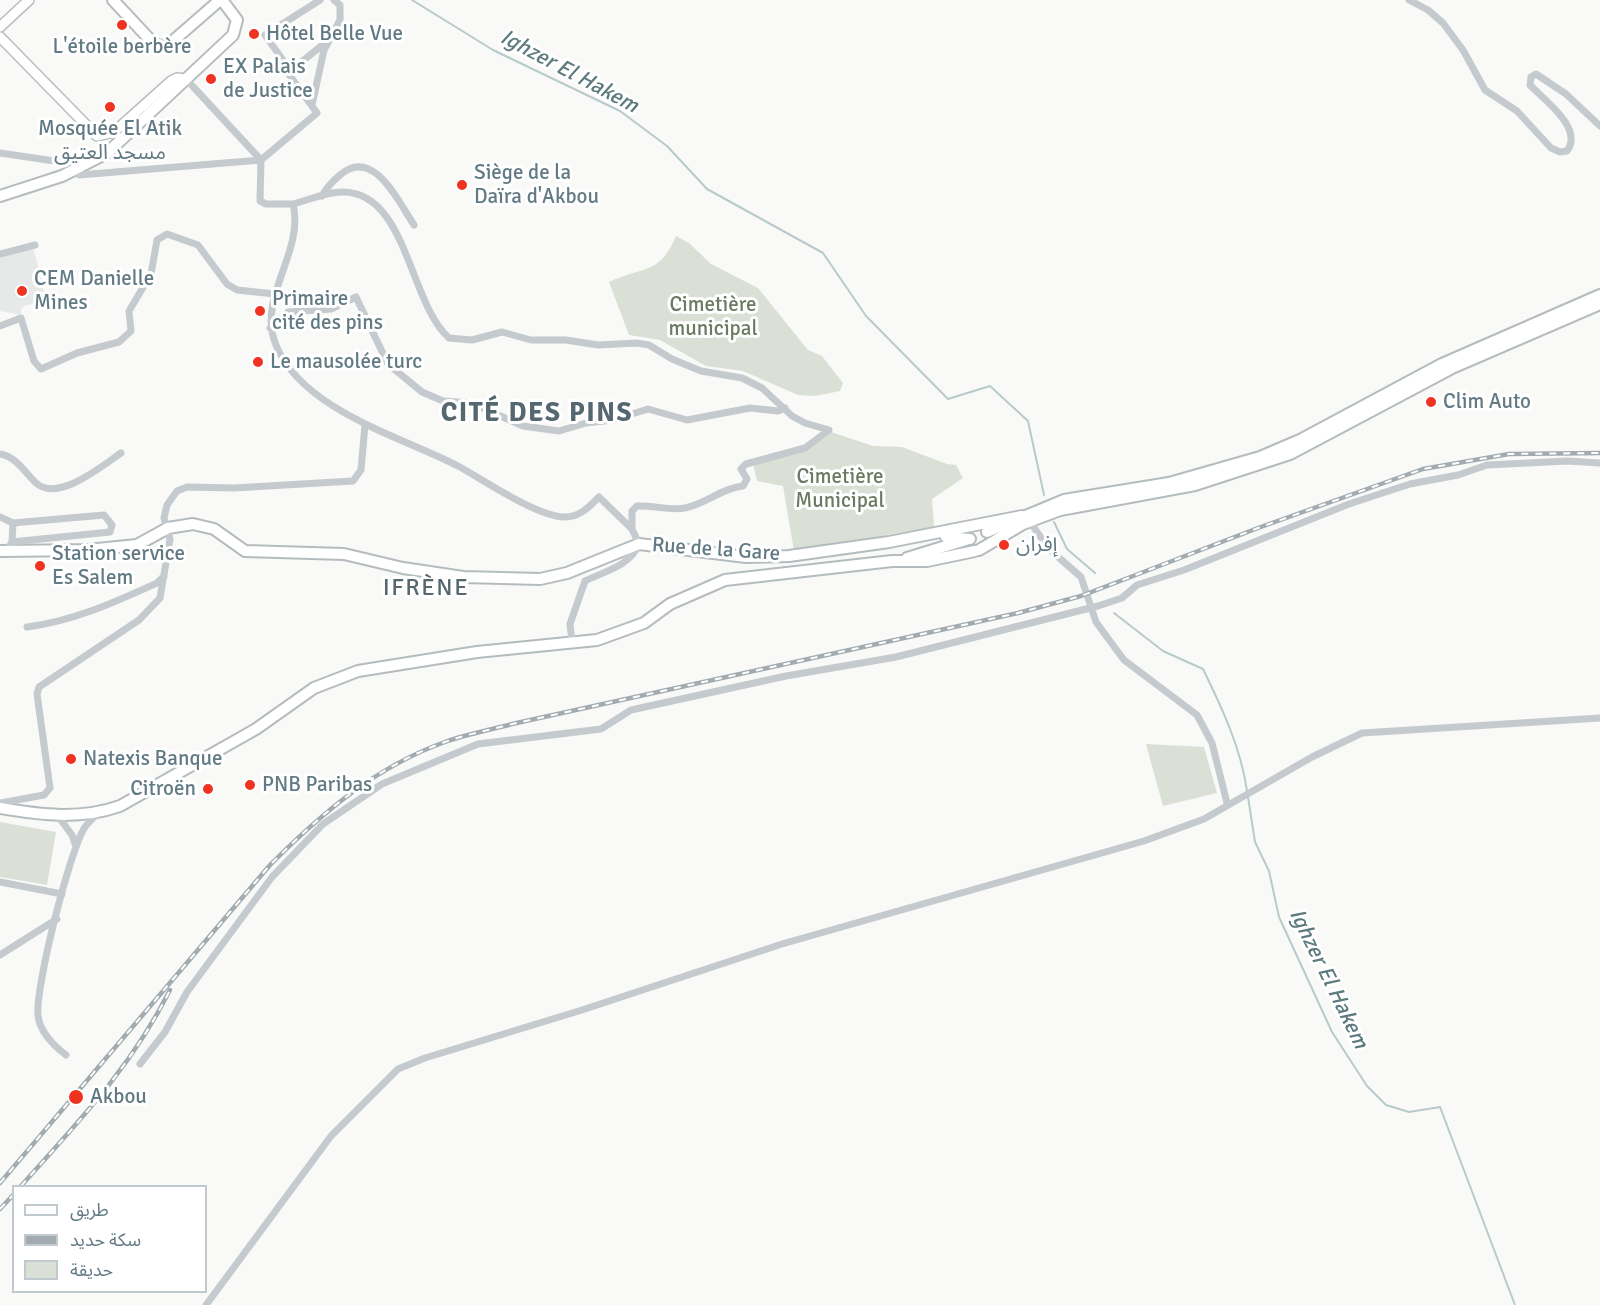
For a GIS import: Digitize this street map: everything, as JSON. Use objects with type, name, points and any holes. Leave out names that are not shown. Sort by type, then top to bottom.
[{"type":"main road","points":[[0,196],[76,173],[112,149],[229,40],[238,28],[235,16],[221,0],[166,47],[154,44],[113,0]]},
{"type":"main road","points":[[0,808],[57,815],[97,814],[133,800],[256,729],[314,688],[384,665],[572,641],[597,640],[644,623],[670,604],[695,591],[725,580],[892,561],[927,561],[977,550],[1025,521],[1058,506],[1169,483],[1260,457],[1302,440],[1442,364],[1600,295]]},
{"type":"main road","points":[[1058,506],[1195,485],[1273,460],[1315,442],[1452,368],[1600,304]]},
{"type":"main road","points":[[892,561],[950,547],[972,538],[985,528],[1025,521]]},
{"type":"main road","name":"Rue de la Gare","points":[[6,548],[87,550],[137,545],[168,528],[193,524],[214,529],[245,551],[344,554],[403,568],[474,577],[540,579],[567,573],[639,544],[757,556],[800,555],[957,530],[985,528]]},
{"type":"main road","points":[[957,530],[972,538]]},
{"type":"main road","points":[[889,542],[910,542],[950,536],[972,538]]},
{"type":"main road","points":[[972,538],[968,546],[977,550]]},
{"type":"street","points":[[0,27],[29,0]]},
{"type":"street","points":[[0,153],[68,163],[76,173],[261,160],[317,113],[288,73],[285,63],[265,35],[320,0]]},
{"type":"street","points":[[312,105],[324,50],[340,20],[340,5],[334,0]]},
{"type":"street","points":[[1409,0],[1436,17],[1463,50],[1485,90],[1517,111],[1551,148],[1560,152],[1567,151],[1572,145],[1571,134],[1562,117],[1530,85],[1531,77],[1536,74],[1566,94],[1600,126]]},
{"type":"street","points":[[0,37],[97,136],[114,132],[171,81],[177,78],[186,79],[261,160],[260,201],[266,204],[293,204],[345,192],[358,195],[386,213],[432,319],[449,339],[472,340],[502,332],[531,340],[566,340],[598,345],[637,343],[649,345],[672,359],[701,371],[742,378],[762,388],[805,423],[829,430],[805,448],[755,459],[746,464],[741,469],[747,479],[743,486],[733,487],[701,503],[673,508],[654,504],[637,506],[632,511],[632,529]]},
{"type":"street","points":[[288,73],[328,40]]},
{"type":"street","points":[[322,196],[325,190],[347,169],[359,165],[365,166],[386,183],[414,225]]},
{"type":"street","points":[[293,204],[296,216],[293,239],[275,294],[270,328],[276,346],[295,377],[364,425],[457,466],[497,489],[553,516],[566,517],[584,512],[599,497],[632,529],[639,544],[634,555],[627,561],[585,581],[570,624],[572,641]]},
{"type":"street","points":[[0,326],[21,318],[34,361],[41,369],[77,353],[119,342],[130,332],[129,310],[151,274],[157,240],[167,234],[198,245],[227,284],[237,290],[275,294]]},
{"type":"street","points":[[0,254],[35,245]]},
{"type":"street","points":[[270,328],[288,312],[331,309],[356,297],[388,364],[422,392],[443,401],[471,403],[523,426],[544,430],[559,431],[586,423],[613,420],[648,409],[687,420],[750,408],[778,411],[785,408]]},
{"type":"street","points":[[0,802],[44,795],[50,788],[37,694],[39,687],[139,621],[160,598],[170,539],[164,518],[167,505],[177,491],[187,488],[234,488],[353,481],[361,470],[364,425]]},
{"type":"street","points":[[0,454],[13,459],[37,484],[62,488],[80,480],[121,453]]},
{"type":"street","points":[[140,1064],[165,1032],[187,992],[272,877],[323,824],[381,784],[478,744],[601,729],[631,710],[786,676],[896,657],[1090,607],[1122,598],[1137,585],[1184,570],[1349,504],[1410,484],[1458,475],[1486,465],[1568,461],[1600,464]]},
{"type":"street","points":[[0,517],[13,523],[104,515],[112,525],[110,532],[94,536],[6,548],[13,523]]},
{"type":"street","points":[[1025,521],[1049,549],[1081,577],[1090,607],[1106,638],[1124,660],[1197,715],[1212,743],[1227,803]]},
{"type":"street","points":[[27,627],[54,624],[104,608],[157,583],[164,576]]},
{"type":"street","points":[[206,1305],[331,1136],[398,1069],[425,1058],[582,1010],[782,944],[1144,841],[1204,819],[1227,803],[1362,734],[1600,718]]},
{"type":"street","points":[[66,1055],[42,1028],[38,1014],[46,960],[62,894],[76,847],[85,828],[97,814]]},
{"type":"street","points":[[57,815],[72,835],[76,847]]},
{"type":"street","points":[[0,882],[62,894]]},
{"type":"street","points":[[0,956],[57,919]]},
{"type":"shaded area","name":"CEM Danielle Mines","points":[[33,248],[42,278],[45,303],[26,305],[21,309],[21,315],[0,311],[0,256]]},
{"type":"green space","name":"Cimetière municipal","points":[[676,236],[689,243],[711,264],[758,288],[808,350],[822,356],[843,383],[840,391],[815,396],[798,395],[743,371],[706,366],[660,340],[629,335],[609,282],[657,263],[670,249]]},
{"type":"green space","name":"Cimetière Municipal","points":[[831,432],[873,446],[902,447],[947,464],[956,465],[963,478],[932,499],[934,527],[794,551],[783,486],[757,481],[753,464],[782,456]]},
{"type":"green space","points":[[1146,744],[1204,747],[1217,793],[1163,806]]},
{"type":"green space","points":[[0,822],[56,832],[47,885],[0,877]]},
{"type":"waterway","name":"Ighzer El Hakem","points":[[412,0],[493,50],[620,111],[667,146],[707,189],[823,253],[866,316],[948,399],[990,386],[1028,421],[1044,495]]},
{"type":"waterway","name":"Ighzer El Hakem","points":[[1054,522],[1067,549],[1095,573]]},
{"type":"waterway","name":"Ighzer El Hakem","points":[[1114,613],[1163,651],[1203,669],[1224,713],[1240,759],[1247,791]]},
{"type":"waterway","name":"Ighzer El Hakem","points":[[1248,797],[1255,842],[1269,871],[1279,917],[1332,1032],[1367,1086],[1386,1105],[1409,1112],[1440,1107],[1515,1305]]},
{"type":"railway","points":[[0,1183],[270,865],[329,810],[350,794],[372,778],[419,752],[453,739],[512,724],[1018,613],[1081,596],[1258,528],[1423,469],[1509,454],[1600,453]]},
{"type":"railway","points":[[22,1185],[121,1070],[170,990]]},
{"type":"railway","points":[[0,1209],[12,1196]]},
{"type":"place","name":"L'étoile berbère","points":[[122,25]]},
{"type":"place","name":"Hôtel Belle Vue","points":[[254,34]]},
{"type":"place","name":"EX Palais de Justice","points":[[211,79]]},
{"type":"place","name":"Mosquée El Atik مسجد العتيق","points":[[110,107]]},
{"type":"place","name":"Siège de la Daïra d'Akbou","points":[[462,185]]},
{"type":"place","name":"CEM Danielle Mines","points":[[22,291]]},
{"type":"place","name":"Primaire cité des pins","points":[[260,311]]},
{"type":"place","name":"Le mausolée turc","points":[[258,362]]},
{"type":"place","name":"Clim Auto","points":[[1431,402]]},
{"type":"place","name":"إفران","points":[[1004,545]]},
{"type":"place","name":"Station service Es Salem","points":[[40,566]]},
{"type":"place","name":"Natexis Banque","points":[[71,759]]},
{"type":"place","name":"PNB Paribas","points":[[250,785]]},
{"type":"place","name":"Citroën","points":[[208,789]]},
{"type":"place","name":"Akbou","points":[[76,1097]]},
{"type":"district","name":"CITÉ DES PINS","points":[[537,414]]},
{"type":"district","name":"IFRÈNE","points":[[426,589]]}]
